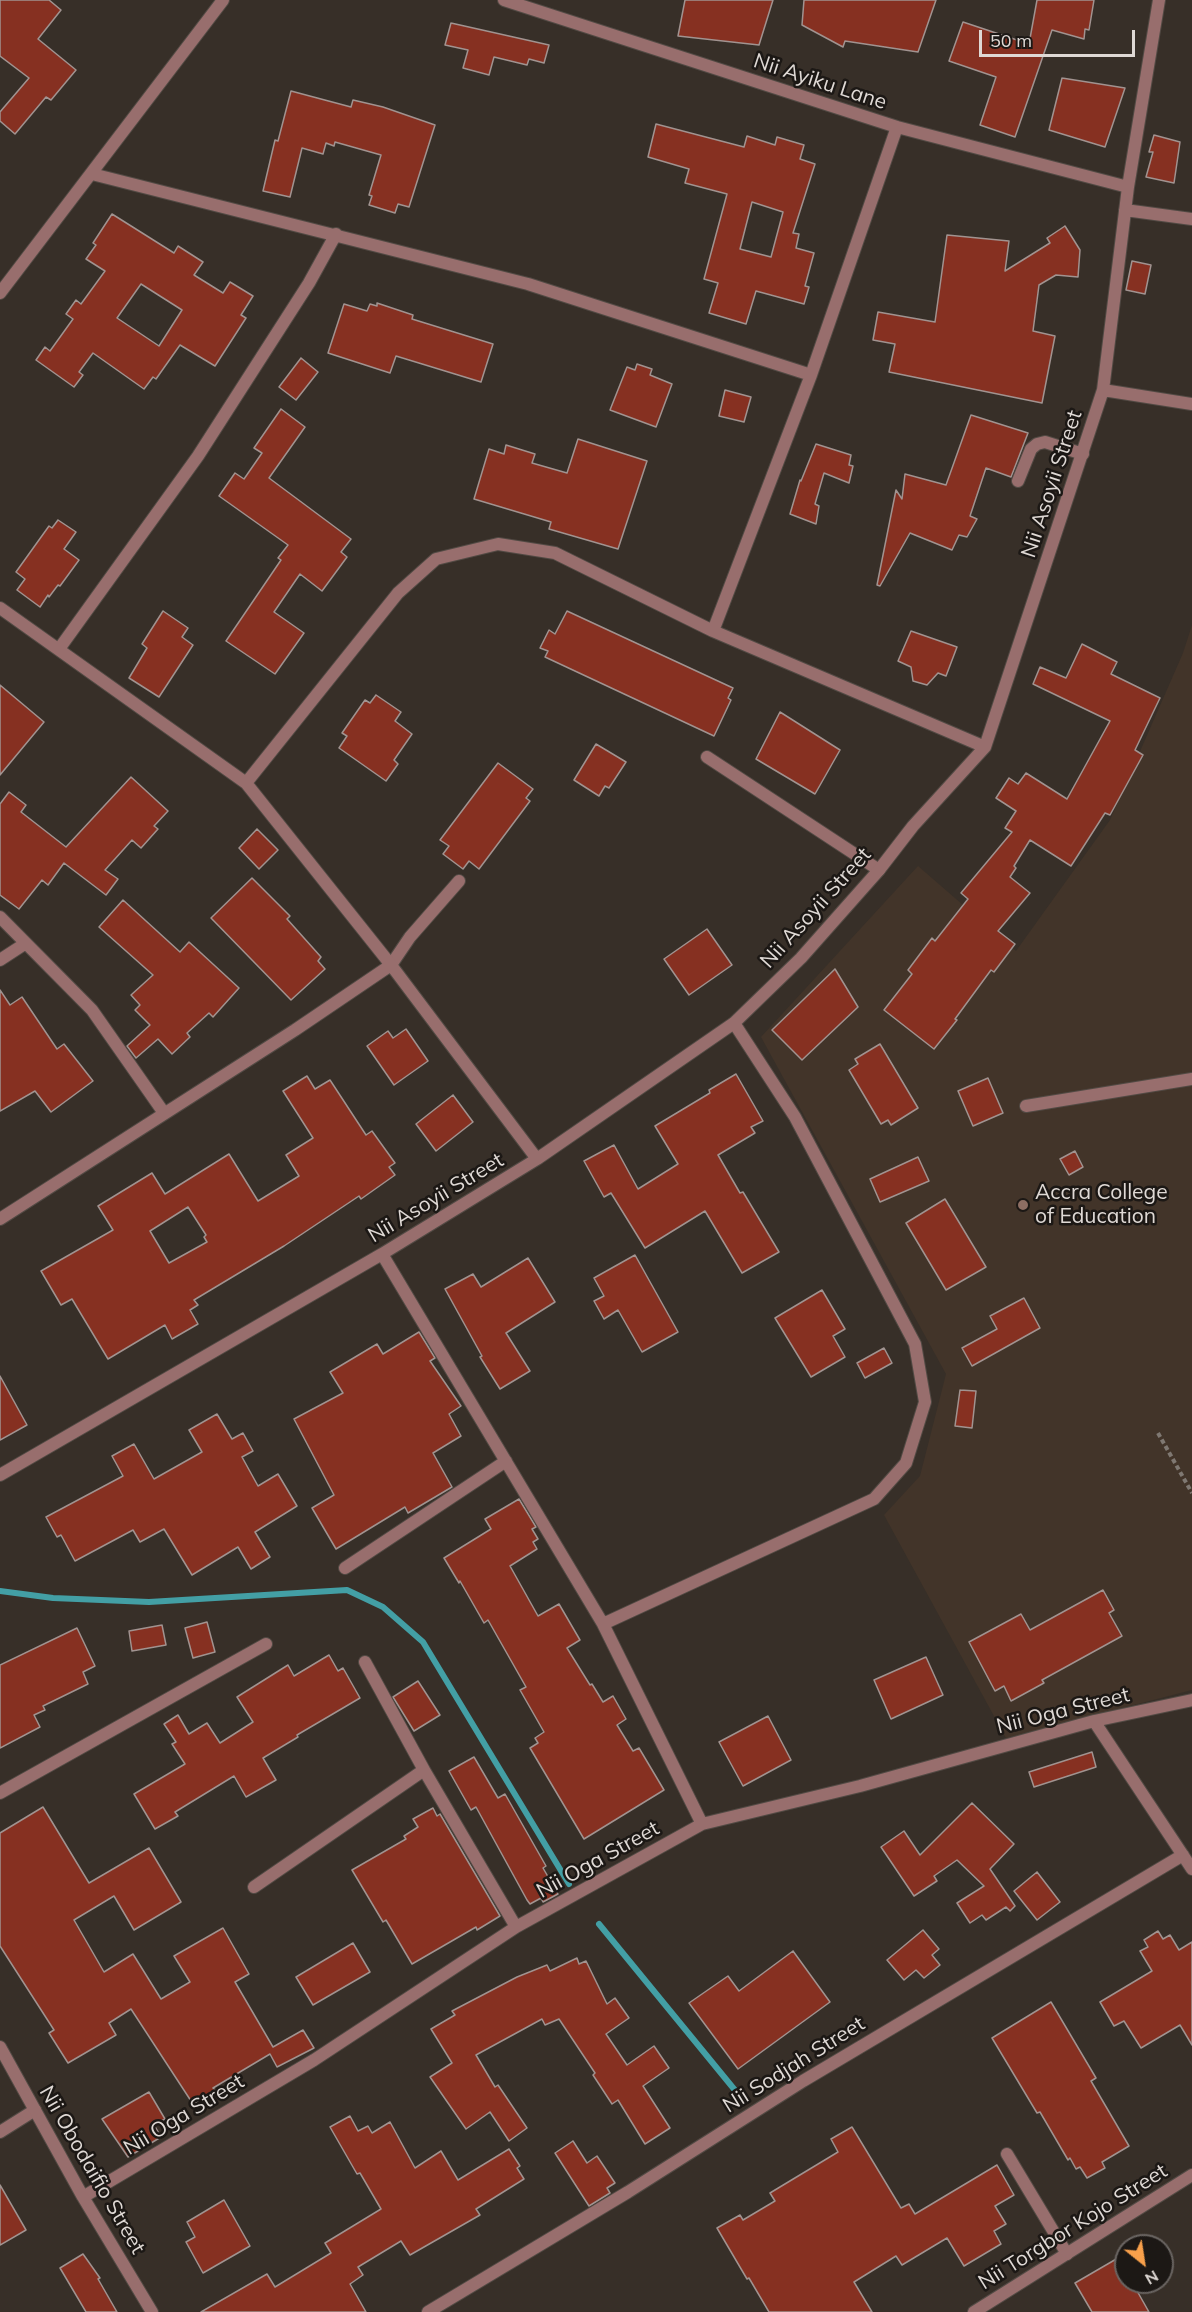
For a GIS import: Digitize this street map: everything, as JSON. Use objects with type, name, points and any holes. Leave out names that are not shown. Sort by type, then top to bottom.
[{"type":"street","points":[[0,293],[223,0]]},
{"type":"street","name":"Nii Ayiku Lane","points":[[504,0],[897,127],[1128,187]]},
{"type":"street","name":"Nii Asoyii Street","points":[[0,1474],[382,1254],[537,1159],[734,1023],[801,958],[879,870],[913,826],[986,747],[1103,390],[1128,187],[1159,0]]},
{"type":"street","points":[[713,631],[811,375],[897,127]]},
{"type":"street","points":[[92,174],[528,284],[811,375]]},
{"type":"street","points":[[1125,210],[1192,219]]},
{"type":"street","points":[[59,649],[198,456],[309,283],[336,234]]},
{"type":"street","points":[[1103,390],[1192,404]]},
{"type":"street","points":[[1018,481],[1031,449],[1037,444],[1045,442],[1083,454]]},
{"type":"street","points":[[246,783],[398,593],[436,559],[498,544],[555,553],[713,631],[986,747]]},
{"type":"street","points":[[0,608],[246,783],[391,965],[537,1159]]},
{"type":"street","points":[[707,757],[879,870]]},
{"type":"street","points":[[0,1219],[296,1030],[391,965],[410,937],[459,881]]},
{"type":"street","points":[[0,917],[92,1010],[164,1113]]},
{"type":"street","points":[[0,960],[26,943]]},
{"type":"street","points":[[603,1624],[874,1499],[906,1463],[925,1402],[915,1344],[795,1117],[734,1023]]},
{"type":"street","points":[[1026,1106],[1192,1079]]},
{"type":"street","points":[[382,1254],[603,1624],[702,1824]]},
{"type":"street","points":[[345,1568],[506,1461]]},
{"type":"street","points":[[0,1794],[266,1644]]},
{"type":"street","points":[[365,1662],[424,1770],[516,1927]]},
{"type":"street","name":"Nii Oga Street","points":[[83,2197],[315,2060],[516,1927],[702,1824],[860,1786],[1094,1721],[1192,1700]]},
{"type":"street","points":[[1094,1721],[1192,1869]]},
{"type":"street","points":[[254,1887],[424,1770]]},
{"type":"street","name":"Nii Sodjah Street","points":[[428,2312],[628,2192],[803,2081],[1182,1855]]},
{"type":"street","name":"Nii Obodaifio Street","points":[[0,2047],[83,2197],[152,2312]]},
{"type":"street","points":[[0,2132],[35,2110]]},
{"type":"street","points":[[1007,2154],[1067,2254]]},
{"type":"street","name":"Nii Torgbor Kojo Street","points":[[974,2312],[1192,2175]]},
{"type":"path","points":[[1158,1433],[1192,1493]]},
{"type":"shaded area","name":"Accra College of Education","points":[[1192,625],[1192,1690],[1006,1738],[884,1515],[920,1476],[946,1374],[761,1037],[918,866],[1016,951],[1110,820],[1183,653]]},
{"type":"building","points":[[0,0],[49,0],[61,10],[38,39],[76,70],[51,100],[46,97],[15,134],[0,121],[0,112],[29,78],[0,56]]},
{"type":"building","points":[[685,0],[773,0],[759,45],[678,36]]},
{"type":"building","points":[[804,0],[936,0],[918,52],[845,41],[843,47],[802,25]]},
{"type":"building","points":[[1037,0],[1094,0],[1089,30],[1085,29],[1084,39],[1052,30],[1015,137],[980,125],[996,77],[949,61],[963,22],[1029,44]]},
{"type":"building","points":[[451,23],[549,45],[544,63],[529,59],[527,65],[494,57],[489,75],[463,68],[468,50],[445,45]]},
{"type":"building","points":[[1062,78],[1125,88],[1105,147],[1049,130]]},
{"type":"building","points":[[291,91],[351,107],[353,100],[383,107],[435,125],[409,207],[398,204],[395,213],[369,205],[372,196],[369,195],[381,155],[335,142],[334,146],[326,143],[323,154],[302,148],[290,197],[263,191],[275,140],[278,141]]},
{"type":"building","points":[[656,124],[744,147],[747,136],[775,145],[777,137],[804,145],[800,159],[815,164],[793,233],[799,234],[796,248],[814,253],[805,286],[809,287],[804,304],[756,291],[746,324],[709,313],[718,283],[704,279],[727,194],[685,183],[689,169],[648,157]],"holes":[[[752,202],[783,212],[771,257],[740,249]]]},
{"type":"building","points":[[1154,135],[1180,142],[1174,183],[1146,177],[1153,152],[1149,152]]},
{"type":"building","points":[[112,214],[174,253],[178,246],[203,262],[194,275],[223,293],[230,282],[253,296],[241,315],[246,318],[215,366],[180,345],[156,379],[153,377],[144,389],[93,353],[79,372],[83,375],[74,387],[36,360],[45,347],[50,351],[73,319],[66,314],[76,300],[81,304],[105,271],[86,259],[96,245],[93,243]],"holes":[[[141,284],[182,310],[159,346],[117,318]]]},
{"type":"building","points":[[1065,226],[1080,250],[1078,277],[1056,275],[1039,285],[1033,331],[1055,336],[1042,403],[889,372],[895,344],[873,340],[878,312],[935,322],[947,235],[1009,241],[1005,271],[1050,243],[1047,238]]},
{"type":"building","points":[[1132,261],[1151,265],[1145,294],[1126,290]]},
{"type":"building","points":[[377,303],[413,315],[412,319],[493,344],[481,382],[396,356],[390,373],[328,353],[344,304],[367,311],[370,304],[377,306]]},
{"type":"building","points":[[301,358],[318,372],[296,400],[279,387]]},
{"type":"building","points":[[637,364],[652,369],[650,375],[672,384],[656,427],[610,410],[627,367],[635,370]]},
{"type":"building","points":[[725,390],[751,397],[744,422],[719,416]]},
{"type":"building","points":[[281,409],[305,427],[269,478],[351,539],[341,552],[347,557],[322,591],[300,574],[274,612],[304,633],[275,674],[226,641],[281,560],[278,558],[288,545],[219,496],[235,473],[244,479],[262,453],[254,448]]},
{"type":"building","points":[[971,415],[1028,433],[1011,477],[986,468],[970,516],[977,519],[967,537],[959,535],[952,550],[910,533],[880,586],[877,585],[896,490],[902,499],[905,474],[946,485]]},
{"type":"building","points":[[578,439],[647,461],[618,549],[549,529],[551,522],[474,499],[489,449],[504,454],[506,445],[535,454],[532,463],[567,473]]},
{"type":"building","points":[[816,444],[851,455],[849,465],[853,466],[849,483],[824,473],[815,504],[819,506],[816,524],[790,514],[800,480]]},
{"type":"building","points":[[58,520],[76,532],[64,549],[79,560],[60,586],[58,585],[49,597],[48,595],[40,607],[17,590],[25,579],[16,572],[49,526],[52,528]]},
{"type":"building","points":[[163,611],[188,628],[182,637],[193,645],[159,697],[129,678],[147,648],[142,644]]},
{"type":"building","points":[[567,611],[733,688],[728,698],[731,700],[714,736],[545,657],[548,651],[540,648],[549,630],[555,634]]},
{"type":"building","points":[[911,631],[957,647],[946,676],[938,673],[927,685],[913,681],[911,667],[898,661]]},
{"type":"building","points":[[1082,644],[1117,662],[1111,674],[1160,698],[1135,750],[1143,755],[1110,815],[1105,813],[1071,866],[1030,840],[1010,877],[1030,893],[998,931],[1015,944],[994,972],[991,970],[934,1049],[884,1010],[912,974],[908,970],[932,938],[935,941],[968,899],[961,893],[1012,832],[1005,828],[1016,811],[996,798],[1009,778],[1018,784],[1026,773],[1067,799],[1110,721],[1033,684],[1040,667],[1066,678]]},
{"type":"building","points":[[0,685],[44,722],[0,775]]},
{"type":"building","points":[[376,695],[401,712],[395,721],[412,734],[394,760],[398,764],[386,781],[339,748],[347,736],[342,733],[365,700],[370,703]]},
{"type":"building","points":[[780,712],[840,750],[815,794],[756,759]]},
{"type":"building","points":[[596,744],[626,762],[609,788],[605,786],[599,796],[574,780]]},
{"type":"building","points":[[498,763],[533,789],[526,798],[530,801],[479,869],[469,861],[463,869],[443,854],[449,846],[440,840]]},
{"type":"building","points":[[131,777],[168,811],[154,826],[158,829],[141,848],[132,840],[105,870],[118,879],[106,895],[64,863],[48,885],[42,880],[19,909],[0,895],[0,804],[9,792],[26,805],[21,812],[66,847]]},
{"type":"building","points":[[257,829],[278,850],[259,869],[239,848]]},
{"type":"building","points":[[252,878],[290,916],[287,919],[321,957],[318,961],[325,969],[291,1000],[211,918]]},
{"type":"building","points":[[123,900],[180,952],[189,942],[239,988],[213,1017],[209,1013],[187,1033],[190,1037],[172,1054],[158,1039],[136,1058],[127,1046],[150,1025],[135,1010],[140,1005],[131,995],[153,975],[99,927]]},
{"type":"building","points":[[707,929],[732,965],[689,995],[664,959]]},
{"type":"building","points":[[835,969],[858,1007],[802,1060],[772,1030]]},
{"type":"building","points":[[0,990],[10,1005],[22,997],[57,1049],[64,1044],[93,1081],[51,1112],[35,1091],[0,1111]]},
{"type":"building","points":[[406,1029],[428,1061],[394,1085],[367,1046],[388,1031],[393,1038]]},
{"type":"building","points":[[880,1044],[918,1108],[891,1125],[888,1120],[881,1124],[849,1070],[858,1064],[855,1059]]},
{"type":"building","points":[[736,1074],[763,1121],[751,1127],[755,1133],[718,1155],[779,1252],[742,1273],[705,1211],[645,1248],[611,1193],[604,1197],[584,1161],[614,1145],[638,1189],[678,1164],[655,1126],[710,1093],[709,1090]]},
{"type":"building","points":[[307,1076],[315,1089],[330,1080],[366,1135],[372,1131],[395,1163],[389,1167],[395,1175],[361,1199],[359,1196],[284,1246],[194,1300],[198,1305],[190,1310],[198,1324],[172,1339],[165,1325],[108,1359],[72,1299],[61,1305],[41,1271],[113,1230],[98,1206],[152,1173],[165,1194],[229,1154],[258,1201],[299,1176],[286,1155],[313,1138],[283,1091]],"holes":[[[188,1207],[206,1235],[204,1237],[207,1242],[169,1263],[150,1231]]]},
{"type":"building","points":[[988,1078],[1003,1113],[973,1126],[958,1091]]},
{"type":"building","points":[[453,1095],[473,1122],[436,1151],[416,1124]]},
{"type":"building","points":[[1075,1151],[1083,1167],[1069,1175],[1060,1159]]},
{"type":"building","points":[[918,1157],[929,1181],[880,1202],[870,1179]]},
{"type":"building","points":[[945,1199],[986,1267],[946,1290],[906,1223]]},
{"type":"building","points":[[635,1255],[678,1332],[642,1352],[618,1310],[604,1319],[594,1301],[604,1296],[594,1278]]},
{"type":"building","points":[[528,1258],[555,1302],[506,1333],[530,1371],[500,1389],[480,1357],[482,1356],[445,1289],[473,1274],[481,1287]]},
{"type":"building","points":[[822,1290],[845,1329],[833,1336],[845,1357],[811,1377],[775,1318]]},
{"type":"building","points":[[1024,1298],[1040,1328],[972,1366],[962,1348],[997,1329],[990,1316]]},
{"type":"building","points":[[419,1332],[435,1358],[430,1361],[461,1406],[449,1414],[461,1436],[433,1453],[452,1487],[408,1513],[405,1507],[336,1549],[312,1508],[334,1495],[294,1419],[343,1393],[330,1372],[377,1344],[383,1354]]},
{"type":"building","points":[[884,1348],[892,1363],[865,1378],[857,1363]]},
{"type":"building","points":[[0,1376],[27,1425],[0,1440]]},
{"type":"building","points":[[960,1390],[976,1391],[972,1428],[955,1426]]},
{"type":"building","points":[[217,1414],[232,1439],[243,1433],[253,1451],[242,1457],[258,1486],[278,1474],[297,1506],[255,1532],[270,1557],[251,1569],[238,1547],[192,1575],[164,1529],[140,1542],[133,1530],[75,1561],[61,1535],[57,1537],[46,1517],[123,1476],[112,1456],[134,1444],[154,1479],[202,1452],[189,1430]]},
{"type":"building","points":[[519,1499],[536,1527],[532,1529],[538,1539],[533,1542],[537,1549],[510,1566],[538,1616],[559,1604],[580,1640],[567,1648],[603,1702],[613,1696],[626,1719],[617,1725],[633,1751],[639,1748],[664,1790],[584,1839],[530,1748],[538,1743],[535,1738],[544,1732],[520,1690],[526,1687],[488,1620],[484,1623],[444,1558],[491,1529],[485,1519]]},
{"type":"building","points":[[1103,1590],[1114,1610],[1109,1613],[1122,1636],[1042,1680],[1044,1683],[1011,1701],[1004,1686],[995,1691],[969,1642],[1021,1614],[1030,1630]]},
{"type":"building","points":[[207,1622],[215,1652],[193,1658],[185,1628]]},
{"type":"building","points":[[162,1625],[166,1645],[132,1651],[129,1631]]},
{"type":"building","points":[[77,1628],[95,1666],[83,1672],[88,1684],[43,1706],[45,1710],[34,1715],[40,1727],[0,1748],[0,1665]]},
{"type":"building","points":[[329,1655],[338,1671],[343,1668],[360,1698],[263,1758],[276,1780],[246,1797],[234,1776],[175,1812],[178,1816],[155,1829],[134,1794],[185,1764],[172,1744],[176,1742],[164,1724],[178,1715],[189,1734],[207,1723],[220,1743],[253,1722],[237,1697],[288,1665],[294,1676]]},
{"type":"building","points":[[926,1657],[943,1695],[891,1719],[874,1680]]},
{"type":"building","points":[[418,1681],[440,1715],[414,1731],[393,1697]]},
{"type":"building","points":[[768,1716],[791,1760],[743,1786],[719,1742]]},
{"type":"building","points":[[1092,1752],[1096,1767],[1034,1787],[1029,1772]]},
{"type":"building","points":[[474,1757],[498,1798],[505,1794],[546,1866],[543,1868],[558,1894],[543,1902],[541,1898],[530,1904],[476,1807],[471,1810],[449,1771]]},
{"type":"building","points":[[972,1803],[1014,1844],[990,1869],[1015,1906],[1010,1911],[1006,1907],[986,1920],[982,1915],[970,1923],[957,1903],[984,1886],[957,1860],[934,1876],[937,1881],[914,1896],[881,1847],[904,1831],[920,1855]]},
{"type":"building","points":[[43,1807],[89,1883],[149,1848],[181,1902],[134,1930],[114,1896],[74,1920],[104,1972],[133,1954],[161,1999],[190,1982],[174,1956],[223,1928],[249,1974],[235,1982],[273,2047],[303,2030],[314,2048],[277,2067],[270,2054],[213,2088],[215,2090],[193,2104],[131,2009],[109,2023],[116,2035],[68,2063],[49,2033],[54,2030],[0,1946],[0,1833]]},
{"type":"building","points":[[433,1808],[437,1816],[440,1814],[500,1916],[477,1930],[476,1927],[412,1964],[386,1920],[383,1922],[352,1870],[406,1839],[404,1836],[418,1827],[413,1819]]},
{"type":"building","points":[[1037,1872],[1060,1902],[1037,1920],[1014,1891]]},
{"type":"building","points":[[923,1930],[939,1949],[932,1955],[940,1965],[924,1978],[916,1970],[904,1980],[887,1960]]},
{"type":"building","points":[[1158,1931],[1163,1939],[1170,1935],[1179,1950],[1192,1942],[1192,2045],[1180,2025],[1141,2048],[1124,2021],[1114,2026],[1100,2002],[1152,1971],[1140,1951],[1148,1947],[1144,1940]]},
{"type":"building","points":[[353,1943],[370,1972],[313,2005],[296,1977]]},
{"type":"building","points":[[793,1951],[830,2002],[738,2069],[689,2003],[728,1976],[739,1991]]},
{"type":"building","points":[[577,1958],[579,1964],[586,1961],[607,2004],[615,1998],[629,2018],[606,2034],[627,2065],[654,2046],[669,2068],[643,2086],[670,2128],[645,2144],[618,2100],[612,2104],[593,2075],[595,2073],[559,2019],[545,2025],[542,2019],[476,2055],[495,2087],[498,2085],[527,2128],[509,2141],[490,2112],[466,2129],[430,2077],[452,2063],[431,2029],[455,2015],[452,2011],[517,1977],[547,1965],[550,1971]]},
{"type":"building","points":[[1051,2002],[1096,2078],[1091,2081],[1129,2146],[1102,2162],[1105,2168],[1087,2178],[1080,2167],[1076,2169],[1070,2158],[1068,2160],[992,2038]]},
{"type":"building","points":[[149,2092],[165,2119],[154,2125],[161,2137],[128,2157],[102,2119]]},
{"type":"building","points":[[350,2116],[358,2131],[368,2126],[372,2133],[390,2122],[415,2168],[441,2151],[458,2180],[509,2149],[520,2166],[517,2168],[524,2179],[476,2209],[480,2215],[410,2255],[401,2241],[358,2267],[363,2275],[350,2284],[366,2312],[201,2312],[267,2274],[275,2287],[331,2253],[325,2243],[381,2209],[360,2173],[357,2174],[330,2127]]},
{"type":"building","points":[[852,2127],[901,2208],[909,2204],[915,2214],[997,2165],[1014,2195],[995,2206],[1006,2224],[994,2231],[1001,2244],[964,2266],[947,2238],[902,2265],[896,2256],[854,2282],[872,2312],[769,2312],[717,2228],[740,2215],[743,2220],[775,2201],[770,2193],[838,2152],[831,2139]]},
{"type":"building","points":[[573,2141],[587,2163],[597,2156],[615,2183],[607,2188],[610,2193],[589,2206],[555,2153]]},
{"type":"building","points":[[0,2185],[26,2230],[0,2245]]},
{"type":"building","points":[[224,2200],[250,2246],[203,2273],[186,2242],[195,2237],[187,2222]]},
{"type":"building","points":[[83,2254],[100,2278],[98,2279],[117,2312],[86,2312],[60,2268]]},
{"type":"building","points":[[1114,2260],[1114,2294],[1139,2294],[1149,2312],[1092,2312],[1075,2283]]},
{"type":"waterway","points":[[0,1591],[53,1598],[149,1602],[347,1590],[383,1607],[423,1642],[569,1884]]},
{"type":"waterway","points":[[599,1924],[743,2100]]},
{"type":"place","name":"Accra College of Education","points":[[1023,1205]]}]
